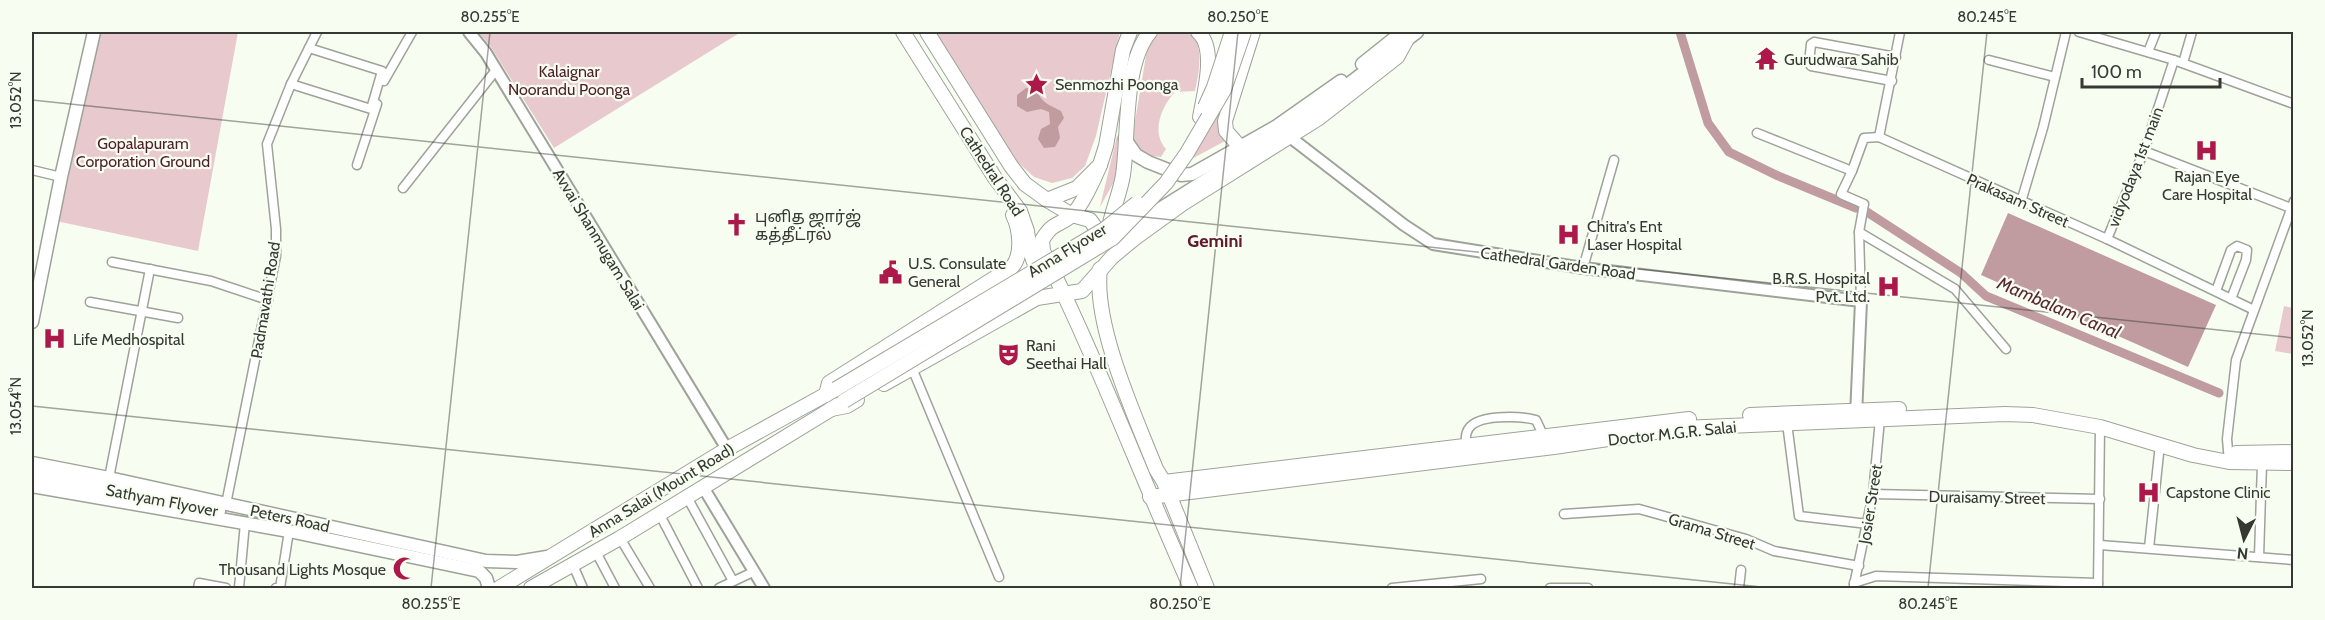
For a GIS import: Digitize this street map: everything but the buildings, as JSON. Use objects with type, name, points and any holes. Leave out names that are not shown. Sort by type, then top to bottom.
[{"type":"main road","points":[[32,322],[61,177],[94,32]]},
{"type":"main road","name":"Cathedral Road","points":[[903,32],[995,178],[1020,211],[1028,231],[1030,251],[1042,297]]},
{"type":"main road","name":"Cathedral Road","points":[[927,32],[1011,166],[1026,184],[1072,215],[1090,220],[1110,240]]},
{"type":"main road","points":[[1130,32],[1123,50],[1106,146],[1100,165],[1072,215],[1050,227],[1042,240],[1043,251],[1071,309],[1191,588]]},
{"type":"main road","points":[[1150,32],[1142,41],[1134,68],[1125,138],[1123,176],[1110,216],[1110,240],[1100,272],[1102,311],[1119,372],[1156,469],[1207,588]]},
{"type":"main road","points":[[1198,32],[1204,37],[1208,48],[1206,81],[1200,117]]},
{"type":"main road","points":[[1233,32],[1248,35],[1225,121],[1226,131],[1240,147]]},
{"type":"main road","name":"Anna Flyover","points":[[834,399],[1105,229],[1133,207],[1159,180],[1180,152],[1200,117],[1214,87],[1233,32]]},
{"type":"main road","points":[[995,178],[1017,223],[1019,241],[1017,262],[979,290],[830,383],[834,399],[847,406],[1042,297],[1082,291],[1112,257],[1182,204],[1319,118],[1397,57],[1408,34]]},
{"type":"main road","points":[[1125,138],[1136,155],[1181,175],[1192,174],[1277,126],[1408,34]]},
{"type":"main road","name":"Anna Flyover","points":[[834,399],[1110,240],[1300,122],[1391,51],[1408,34]]},
{"type":"main road","name":"Anna Flyover","points":[[1110,240],[1166,183],[1187,153],[1224,90],[1248,35]]},
{"type":"main road","points":[[1047,200],[1077,188],[1100,165]]},
{"type":"main road","points":[[1017,262],[1042,297],[1071,309]]},
{"type":"main road","name":"Anna Salai (Mount Road)","points":[[499,588],[727,449],[834,399]]},
{"type":"main road","name":"Anna Salai (Mount Road)","points":[[534,587],[703,487],[834,399]]},
{"type":"main road","name":"Doctor M.G.R. Salai","points":[[1150,497],[1166,488],[1678,419],[1856,414],[1991,407],[2034,408],[2126,427],[2199,453]]},
{"type":"main road","name":"Doctor M.G.R. Salai","points":[[1166,488],[1554,447],[1683,428],[1787,423],[1856,414],[1880,419],[2033,415],[2100,427],[2199,453]]},
{"type":"main road","points":[[2229,457],[2294,452]]},
{"type":"main road","points":[[2199,453],[2262,463],[2294,463]]},
{"type":"main road","name":"Peters Road","points":[[32,463],[226,504],[331,533],[411,550],[486,561],[517,562],[548,557]]},
{"type":"main road","name":"Sathyam Flyover","points":[[32,474],[331,533]]},
{"type":"main road","name":"Peters Road","points":[[32,486],[289,531],[331,533]]},
{"type":"main road","name":"Peters Road","points":[[411,550],[479,571],[486,578],[489,588]]},
{"type":"street","name":"Padmavathi Road","points":[[226,504],[276,256],[276,229],[267,144],[291,84],[317,32]]},
{"type":"street","points":[[357,165],[386,75],[412,32]]},
{"type":"street","name":"Avvai Shanmugam Salai","points":[[469,32],[496,70],[727,449]]},
{"type":"street","points":[[1856,414],[1861,301],[1859,232],[1864,204],[1841,195],[1864,138],[1879,138],[1900,32]]},
{"type":"street","points":[[2021,202],[2043,128],[2066,32]]},
{"type":"street","points":[[2079,32],[2178,62],[2294,104]]},
{"type":"street","points":[[2148,52],[2156,32]]},
{"type":"street","name":"vidyodaya 1st main","points":[[2107,239],[2144,151],[2189,32]]},
{"type":"street","points":[[1892,81],[1811,66],[1809,63],[1811,44],[1814,42],[1896,57]]},
{"type":"street","points":[[291,84],[371,109],[382,71],[309,48]]},
{"type":"street","points":[[1989,60],[2055,77]]},
{"type":"street","points":[[403,188],[496,70]]},
{"type":"street","points":[[1757,133],[1852,171]]},
{"type":"street","name":"Cathedral Garden Road","points":[[1290,137],[1404,225],[1433,244],[1583,268],[1861,301]]},
{"type":"street","name":"Prakasam Street","points":[[1879,138],[2107,239],[2254,310]]},
{"type":"street","points":[[2144,151],[2292,205],[2236,360],[2228,423],[2229,457]]},
{"type":"street","points":[[1583,268],[1614,160]]},
{"type":"street","points":[[32,170],[61,177]]},
{"type":"street","points":[[1859,232],[1955,288],[2006,349]]},
{"type":"street","points":[[2216,291],[2231,250],[2241,246],[2247,250],[2247,260],[2231,299]]},
{"type":"street","points":[[112,262],[211,281],[268,300]]},
{"type":"street","points":[[110,478],[150,269]]},
{"type":"street","points":[[90,302],[178,318]]},
{"type":"street","points":[[912,368],[999,577]]},
{"type":"street","points":[[1466,447],[1467,432],[1470,426],[1485,419],[1523,416],[1536,420],[1544,437]]},
{"type":"street","name":"Josier Street","points":[[1853,586],[1874,494],[1880,419]]},
{"type":"street","points":[[1787,423],[1799,516],[1868,524]]},
{"type":"street","points":[[1853,586],[1875,576],[2098,586],[2100,427]]},
{"type":"street","points":[[2149,548],[2160,444]]},
{"type":"street","points":[[2259,557],[2262,463]]},
{"type":"street","points":[[703,487],[764,588]]},
{"type":"street","name":"Duraisamy Street","points":[[1874,494],[2100,499]]},
{"type":"street","points":[[687,497],[733,581]]},
{"type":"street","name":"Grama Street","points":[[1564,514],[1639,509],[1746,539],[1774,551],[1859,566]]},
{"type":"street","points":[[659,513],[698,588]]},
{"type":"street","points":[[238,588],[245,523]]},
{"type":"street","points":[[276,588],[280,588],[289,531]]},
{"type":"street","points":[[620,538],[650,588]]},
{"type":"street","points":[[2100,545],[2294,560]]},
{"type":"street","points":[[596,552],[615,588]]},
{"type":"street","points":[[573,565],[583,588]]},
{"type":"street","points":[[1738,588],[1741,570]]},
{"type":"street","points":[[719,588],[753,573]]},
{"type":"street","points":[[1392,588],[1481,579]]},
{"type":"street","points":[[198,588],[199,583],[226,588]]},
{"type":"street","points":[[1550,588],[1588,588]]},
{"type":"green space","name":"Gopalapuram Corporation Ground","points":[[93,32],[238,32],[198,251],[56,221]]},
{"type":"green space","name":"Kalaignar Noorandu Poonga","points":[[478,32],[741,32],[554,148],[491,47]]},
{"type":"green space","name":"Senmozhi Poonga","points":[[935,32],[1120,32],[1096,136],[1085,166],[1072,178],[1052,183],[1034,177],[1008,153]]},
{"type":"green space","points":[[1186,32],[1196,38],[1199,71],[1195,91],[1175,92],[1162,112],[1159,135],[1166,149],[1161,157],[1139,154],[1132,139],[1148,44],[1156,34]]},
{"type":"green space","points":[[1219,108],[1219,126],[1227,140],[1186,162]]},
{"type":"green space","points":[[1120,134],[1121,169],[1098,215],[1117,136]]},
{"type":"green space","points":[[2284,306],[2293,308],[2293,354],[2275,351]]},
{"type":"water","points":[[1026,88],[1037,90],[1043,101],[1061,111],[1064,118],[1058,127],[1060,138],[1055,147],[1044,148],[1038,139],[1041,129],[1050,124],[1049,112],[1041,109],[1027,112],[1017,106],[1017,95]]},
{"type":"water","points":[[2008,213],[2216,305],[2188,367],[1981,275]]},
{"type":"waterway","name":"Mambalam Canal","points":[[1680,32],[1708,123],[1729,152],[1776,175],[1856,208]]},
{"type":"waterway","name":"Mambalam Canal","points":[[1867,212],[1961,273],[1986,296],[2219,393]]},
{"type":"place","name":"Gurudwara Sahib","points":[[1766,59]]},
{"type":"place","name":"Senmozhi Poonga","points":[[1037,84]]},
{"type":"place","name":"Rajan Eye Care Hospital","points":[[2207,151]]},
{"type":"place","name":"புனித ஜார்ஜ் கத்தீட்ரல்","points":[[737,225]]},
{"type":"place","name":"Chitra's Ent Laser Hospital","points":[[1569,235]]},
{"type":"place","name":"U.S. Consulate General","points":[[890,272]]},
{"type":"place","name":"B.R.S. Hospital Pvt. Ltd.","points":[[1888,287]]},
{"type":"place","name":"Life Medhospital","points":[[55,339]]},
{"type":"place","name":"Rani Seethai Hall","points":[[1008,354]]},
{"type":"place","name":"Capstone Clinic","points":[[2148,492]]},
{"type":"place","name":"Thousand Lights Mosque","points":[[404,569]]},
{"type":"district","name":"Gemini","points":[[1215,241]]}]
